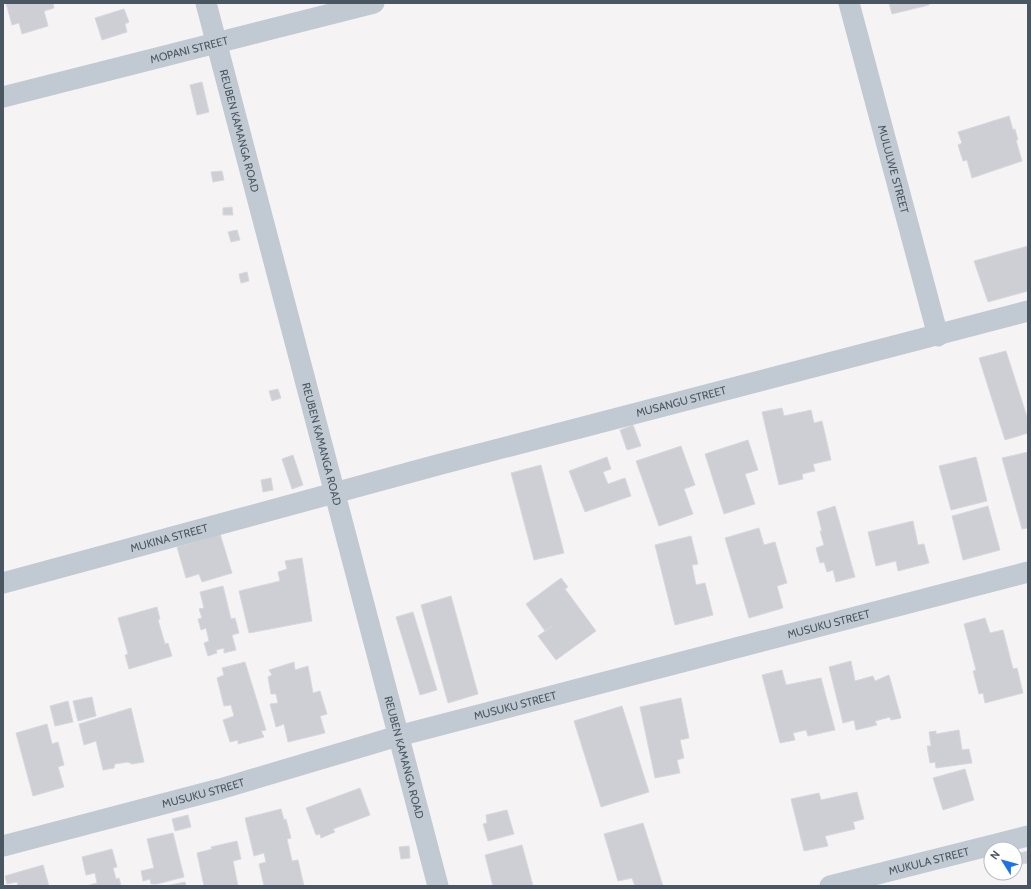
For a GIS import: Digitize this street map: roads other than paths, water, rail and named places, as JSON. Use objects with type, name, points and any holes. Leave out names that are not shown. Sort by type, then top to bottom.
[{"type":"street","name":"REUBEN KAMANGA ROAD","points":[[206,3],[438,886]]},
{"type":"street","name":"MOPANI STREET","points":[[3,97],[374,3]]},
{"type":"street","name":"MULULWE STREET","points":[[849,3],[938,336]]},
{"type":"street","name":"MUSANGU STREET","points":[[335,493],[938,336],[1028,311]]},
{"type":"street","name":"MUKINA STREET","points":[[3,583],[335,493]]},
{"type":"street","name":"MUSUKU STREET","points":[[3,846],[220,789],[398,736],[1028,572]]},
{"type":"street","name":"MUKULA STREET","points":[[830,886],[1028,836]]}]
